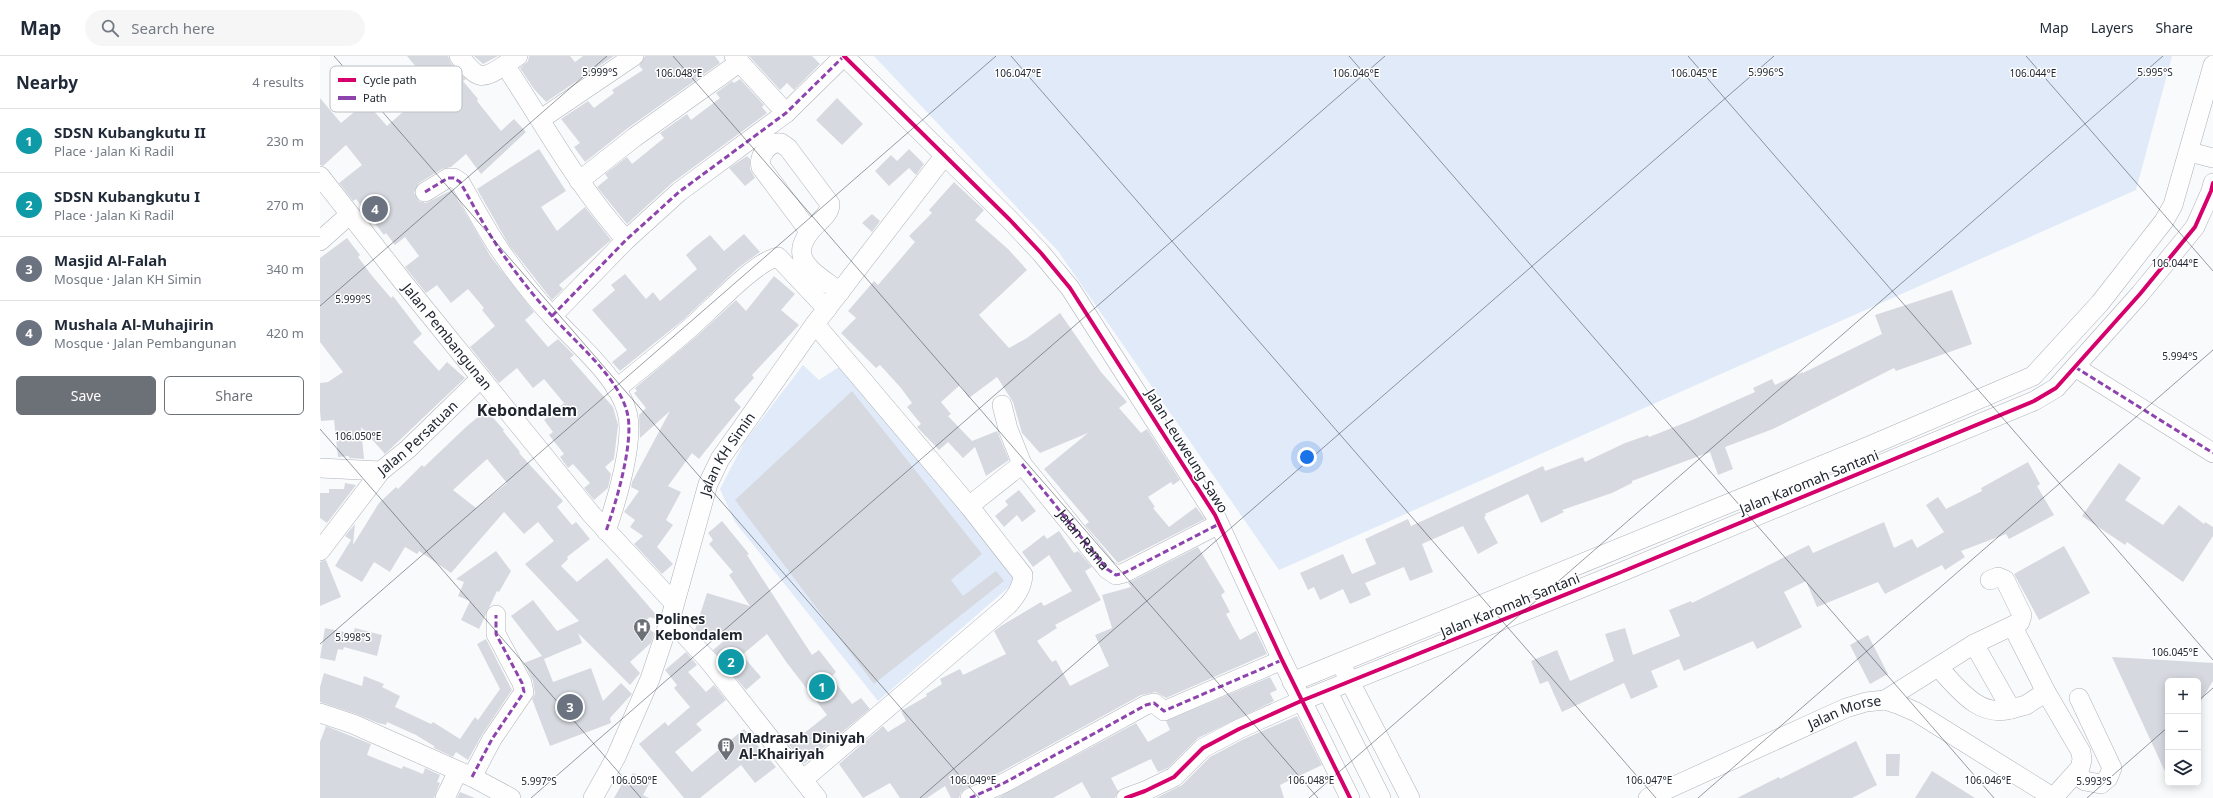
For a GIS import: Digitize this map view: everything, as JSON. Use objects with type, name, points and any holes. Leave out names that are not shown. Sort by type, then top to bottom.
[{"type":"street","points":[[459,56],[474,74],[480,77],[489,76],[512,61],[541,119],[579,181],[606,218],[626,240]]},
{"type":"street","points":[[541,119],[634,56]]},
{"type":"street","points":[[552,316],[626,240],[679,192],[786,113],[844,56]]},
{"type":"street","name":"Jalan Leuweung Sawo","points":[[844,56],[1041,253],[1070,288],[1219,524],[1301,701],[1350,798]]},
{"type":"street","points":[[579,181],[635,136],[737,59],[786,113]]},
{"type":"street","name":"Jalan Karomah Santani","points":[[1292,682],[1869,446],[2033,376],[2045,365],[2100,303],[2164,221],[2173,205],[2190,152],[2213,65]]},
{"type":"street","points":[[2190,152],[2213,158]]},
{"type":"street","name":"Jalan KH Simin","points":[[593,798],[616,757],[650,680],[672,611],[708,484],[720,459],[815,324],[944,156]]},
{"type":"street","name":"Jalan Pembangunan","points":[[320,176],[349,215],[672,611],[709,661],[804,779],[817,798]]},
{"type":"street","points":[[425,192],[448,178],[454,178],[460,182],[507,260],[552,316],[585,351],[616,388],[627,413],[630,431],[617,498],[606,531]]},
{"type":"street","name":"Jalan Karomah Santani","points":[[1126,798],[1150,789],[1174,777],[1196,752],[1207,745],[1301,701],[1328,692],[1619,573],[2034,401],[2056,388],[2140,294],[2195,227],[2212,190]]},
{"type":"street","points":[[320,241],[349,215]]},
{"type":"street","points":[[809,231],[802,247],[802,259],[808,267],[840,292]]},
{"type":"street","points":[[616,388],[690,327],[756,268],[771,258],[778,257],[827,309]]},
{"type":"street","points":[[804,779],[1008,605],[1016,596],[1022,584],[1023,575],[969,506],[815,324]]},
{"type":"street","points":[[2075,367],[2213,453]]},
{"type":"street","name":"Jalan Persatuan","points":[[320,468],[381,471],[408,449],[481,378]]},
{"type":"street","points":[[969,506],[1022,464],[1008,428],[1002,405]]},
{"type":"street","points":[[1869,446],[1878,466]]},
{"type":"street","name":"Jalan Rama","points":[[1022,464],[1107,570],[1116,575],[1124,573],[1219,524]]},
{"type":"street","points":[[320,551],[381,471]]},
{"type":"street","points":[[1612,552],[1619,573]]},
{"type":"street","points":[[1885,700],[1974,644],[2013,627],[2020,622],[2022,615],[2008,587],[2001,577],[1990,580]]},
{"type":"street","points":[[445,798],[492,739],[524,692],[524,688],[496,634],[496,615]]},
{"type":"street","points":[[2013,627],[2046,692],[2081,752],[2082,764],[2053,798]]},
{"type":"street","points":[[1974,644],[2012,709]]},
{"type":"street","points":[[970,798],[1004,782],[1146,705],[1154,703],[1164,711],[1282,660]]},
{"type":"street","points":[[1340,662],[1410,798]]},
{"type":"street","points":[[1938,667],[1970,700],[1985,708],[2000,712],[2026,705],[2046,692]]},
{"type":"street","points":[[1328,692],[1382,798]]},
{"type":"street","points":[[2075,774],[2085,781],[2101,784],[2108,778],[2112,768],[2079,698]]},
{"type":"street","name":"Jalan Morse","points":[[1648,798],[1846,708],[1866,702],[1885,700],[1916,712],[2053,798]]},
{"type":"street","points":[[320,713],[353,724],[465,774],[511,798]]},
{"type":"shaded area","points":[[874,56],[2172,56],[2136,190],[1279,570],[1058,251]]},
{"type":"shaded area","points":[[851,359],[1017,580],[878,701],[735,522],[720,489],[745,441],[803,365],[819,380]]},
{"type":"building","points":[[407,56],[448,56],[454,66],[415,66]]},
{"type":"building","points":[[474,56],[498,56],[483,64]]},
{"type":"building","points":[[529,56],[570,56],[575,62],[583,56],[614,56],[546,102],[534,89],[520,68],[528,61]]},
{"type":"building","points":[[645,56],[715,56],[720,63],[628,128],[585,162],[574,147],[580,143],[561,119],[588,101],[594,108],[614,93],[612,90],[643,70],[639,66]]},
{"type":"building","points":[[749,56],[812,56],[820,64],[794,90],[787,83],[780,90]]},
{"type":"building","points":[[462,75],[466,79],[463,81],[501,131],[514,119],[526,132],[481,174],[466,154],[451,167],[442,169],[419,183],[414,193],[419,201],[426,203],[452,190],[491,257],[534,312],[525,320],[548,347],[558,339],[574,355],[570,358],[613,407],[618,425],[614,459],[605,467],[611,474],[608,488],[594,500],[584,488],[590,483],[573,464],[568,468],[560,457],[564,454],[549,435],[553,432],[544,420],[564,403],[544,379],[533,388],[517,368],[499,383],[470,347],[495,326],[482,310],[484,308],[468,289],[451,303],[437,285],[426,293],[405,267],[419,256],[405,237],[395,245],[386,233],[384,235],[356,199],[353,201],[339,183],[362,165],[346,145],[323,166],[320,165],[320,98],[330,110],[330,112],[332,112],[341,123],[354,112],[375,112],[387,126],[403,112],[462,112]]},
{"type":"building","points":[[740,79],[764,105],[762,107],[767,113],[672,183],[627,224],[597,187],[608,178],[605,174],[627,157],[632,164],[664,138],[660,133],[687,114],[691,120],[720,98],[716,93],[732,81],[734,83]]},
{"type":"building","points":[[837,98],[863,124],[842,145],[816,120]]},
{"type":"building","points":[[539,149],[566,191],[541,207],[557,231],[585,207],[611,240],[559,285],[563,289],[552,300],[509,245],[477,189]]},
{"type":"building","points":[[909,149],[924,164],[916,175],[909,168],[889,186],[875,171],[891,155],[897,161]]},
{"type":"building","points":[[747,156],[750,159],[750,169],[755,178],[745,186],[729,168]]},
{"type":"building","points":[[954,182],[984,210],[975,220],[1008,249],[1027,270],[979,315],[1009,348],[1027,338],[1060,313],[1101,372],[1127,402],[1119,408],[1141,433],[1147,429],[1180,480],[1173,485],[1171,482],[1148,497],[1155,507],[1153,508],[1169,527],[1196,507],[1205,519],[1118,563],[1085,525],[1089,522],[1044,469],[1088,433],[1040,453],[1022,433],[1013,402],[997,377],[969,398],[960,385],[941,402],[951,414],[948,416],[972,441],[997,431],[1009,460],[986,476],[975,447],[963,458],[948,442],[939,450],[917,427],[921,424],[907,407],[912,403],[901,388],[880,365],[876,368],[841,333],[856,318],[848,311],[874,281],[878,285],[915,242],[909,236],[932,213],[929,210]]},
{"type":"building","points":[[872,214],[880,221],[872,232],[862,223]]},
{"type":"building","points":[[744,234],[760,252],[738,268],[683,320],[620,371],[612,362],[627,350],[592,310],[615,290],[611,285],[625,274],[646,299],[653,292],[660,301],[697,269],[686,255],[696,246],[710,235],[724,251]]},
{"type":"building","points":[[347,238],[360,255],[358,257],[373,277],[391,298],[393,296],[422,334],[413,342],[439,371],[447,362],[465,378],[385,454],[361,427],[364,459],[349,458],[349,456],[338,457],[334,420],[321,421],[320,411],[320,383],[328,382],[343,372],[320,342],[320,258]]},
{"type":"building","points":[[774,276],[795,294],[781,310],[799,325],[752,375],[754,378],[734,400],[741,407],[699,459],[692,453],[668,486],[681,492],[666,520],[673,525],[657,547],[673,564],[662,574],[634,544],[643,536],[630,527],[635,520],[624,512],[639,491],[631,487],[632,482],[670,411],[640,438],[639,415],[646,408],[634,393],[637,391],[635,388],[697,336],[736,300],[746,311]]},
{"type":"building","points":[[1952,290],[1972,344],[1896,371],[1894,368],[1773,429],[1725,447],[1733,469],[1718,475],[1710,452],[1632,481],[1632,483],[1612,493],[1562,510],[1564,512],[1541,523],[1528,494],[1485,514],[1486,516],[1484,517],[1498,543],[1478,554],[1463,526],[1422,544],[1433,572],[1410,581],[1404,567],[1365,583],[1371,595],[1350,604],[1343,589],[1320,600],[1314,587],[1308,590],[1300,573],[1343,554],[1352,574],[1376,564],[1365,539],[1408,519],[1411,526],[1543,466],[1545,471],[1583,457],[1585,462],[1625,443],[1648,435],[1649,437],[1755,392],[1753,388],[1772,379],[1775,385],[1803,373],[1882,334],[1875,315]]},
{"type":"building","points":[[852,391],[982,554],[951,580],[963,596],[996,571],[1004,581],[874,684],[735,500]]},
{"type":"building","points":[[486,410],[504,430],[503,431],[520,452],[519,453],[563,501],[557,507],[572,525],[576,522],[590,539],[567,557],[568,559],[561,566],[577,582],[607,558],[659,618],[658,620],[650,617],[643,623],[654,633],[651,643],[630,662],[640,673],[630,685],[578,633],[582,643],[544,659],[553,682],[591,668],[603,701],[621,683],[632,694],[610,718],[611,723],[550,746],[532,699],[535,694],[533,681],[524,663],[542,656],[511,616],[533,600],[557,631],[579,621],[525,564],[554,541],[538,522],[524,534],[504,512],[451,573],[419,551],[417,554],[405,547],[390,572],[374,562],[362,582],[335,566],[351,540],[345,536],[355,524],[353,545],[379,503],[396,487],[398,489],[422,465],[424,467]],"holes":[[[487,459],[507,483],[476,508],[453,490]]]},
{"type":"building","points":[[2028,462],[2040,484],[2037,486],[2054,515],[2009,539],[2006,534],[1961,551],[1965,557],[1945,570],[1942,565],[1885,594],[1878,582],[1817,607],[1806,581],[1784,592],[1802,627],[1757,649],[1753,641],[1684,671],[1679,659],[1651,671],[1658,687],[1631,699],[1624,683],[1562,712],[1548,681],[1540,684],[1531,661],[1557,650],[1570,681],[1614,661],[1605,634],[1625,628],[1633,655],[1680,636],[1669,610],[1691,601],[1692,603],[1809,545],[1813,553],[1884,522],[1894,548],[1912,539],[1917,548],[1944,532],[1926,505],[1938,497],[1946,509],[1982,491],[1981,488]]},
{"type":"building","points":[[2119,463],[2141,478],[2125,500],[2163,525],[2179,505],[2204,524],[2205,522],[2213,527],[2213,536],[2183,582],[2127,542],[2125,545],[2082,516]]},
{"type":"building","points":[[345,483],[356,485],[327,523],[320,518],[320,493],[329,493],[329,489],[344,489]]},
{"type":"building","points":[[1019,490],[1036,511],[1022,522],[1017,515],[1004,527],[995,516],[1008,505],[1005,501]]},
{"type":"building","points":[[722,521],[749,554],[747,555],[812,655],[819,650],[836,672],[831,677],[852,704],[861,698],[870,709],[804,764],[789,745],[827,715],[767,634],[742,655],[761,677],[746,690],[713,650],[725,640],[695,630],[707,593],[750,606],[729,575],[733,572],[709,544],[713,540],[708,533]]},
{"type":"building","points":[[1059,531],[1074,553],[1078,551],[1092,567],[1085,571],[1101,600],[1055,625],[1057,628],[1037,641],[1052,662],[1056,660],[1070,686],[1109,666],[1095,635],[1112,628],[1102,595],[1131,587],[1128,583],[1198,547],[1225,592],[1221,595],[1230,612],[1226,614],[1240,640],[1256,631],[1267,654],[1166,698],[1156,692],[1141,695],[999,773],[966,788],[961,792],[959,798],[951,798],[945,786],[927,798],[900,798],[890,783],[863,798],[839,764],[883,726],[888,732],[906,721],[901,711],[927,696],[926,694],[942,684],[940,679],[960,669],[963,675],[1006,654],[994,631],[1041,602],[1044,606],[1072,591],[1049,555],[1033,567],[1022,552],[1044,535],[1047,539]]},
{"type":"building","points":[[2064,546],[2090,593],[2039,620],[2014,574]]},
{"type":"building","points":[[496,551],[511,571],[499,592],[497,591],[479,629],[461,620],[470,601],[458,596],[464,582],[456,579]]},
{"type":"building","points":[[326,560],[341,597],[320,606],[320,562]]},
{"type":"building","points":[[325,628],[353,634],[355,628],[382,635],[377,656],[344,647],[343,650],[338,649],[335,661],[320,658]]},
{"type":"building","points":[[1868,635],[1888,674],[1870,684],[1850,645]]},
{"type":"building","points":[[486,639],[512,690],[483,733],[468,760],[456,752],[453,757],[434,748],[434,746],[416,735],[387,722],[386,725],[378,723],[320,702],[320,687],[324,673],[362,686],[364,676],[384,684],[382,687],[400,696],[395,707],[431,724],[433,722],[460,739],[475,717],[478,720],[500,689],[477,644]]},
{"type":"building","points":[[686,652],[697,665],[688,672],[706,692],[714,685],[726,700],[696,724],[702,730],[675,752],[692,772],[744,729],[776,767],[755,783],[741,765],[700,798],[684,798],[639,744],[665,722],[668,726],[690,707],[674,688],[677,685],[665,670]]},
{"type":"building","points":[[2112,657],[2213,663],[2213,681],[2201,701],[2201,678],[2165,678],[2165,772]]},
{"type":"building","points":[[1270,677],[1277,690],[1270,693],[1274,701],[1198,738],[1168,768],[1158,772],[1151,759],[1111,778],[1118,791],[1115,798],[1091,798],[1082,782],[1053,798],[997,798],[1136,723],[1148,742],[1170,730],[1166,721]]},
{"type":"building","points":[[1297,716],[1322,765],[1280,785],[1284,798],[1156,798],[1182,785],[1210,757],[1244,739]]},
{"type":"building","points":[[326,726],[371,744],[367,755],[402,769],[403,766],[423,774],[425,768],[440,775],[437,782],[440,783],[434,798],[320,798],[320,742]]},
{"type":"building","points":[[1856,741],[1877,785],[1852,798],[1737,798],[1779,777],[1780,779]]},
{"type":"building","points":[[1886,754],[1900,754],[1899,776],[1886,776]]},
{"type":"building","points":[[1932,771],[1975,798],[1915,798]]},
{"type":"building","points":[[633,773],[650,782],[643,795],[649,798],[614,798],[622,784],[626,786]]},
{"type":"building","points":[[460,792],[475,798],[457,798]]},
{"type":"marked path","points":[[552,316],[626,240],[679,192],[786,113],[844,56]]},
{"type":"marked path","points":[[425,192],[448,178],[454,178],[460,182],[500,251],[535,297],[606,374],[622,399],[627,412],[629,424],[627,455],[615,505],[606,531]]},
{"type":"marked path","points":[[2075,367],[2213,453]]},
{"type":"marked path","points":[[1022,464],[1107,569],[1116,575],[1124,573],[1219,524]]},
{"type":"marked path","points":[[472,777],[492,739],[524,692],[522,683],[496,634],[496,615]]},
{"type":"marked path","points":[[970,798],[1004,783],[1146,705],[1154,703],[1164,711],[1282,660]]},
{"type":"cycle path","points":[[844,56],[1010,220],[1041,253],[1070,288],[1215,515],[1282,660],[1350,798]]},
{"type":"cycle path","points":[[1126,798],[1145,791],[1174,777],[1203,748],[1239,729],[1301,701],[1619,573],[2034,401],[2056,388],[2140,294],[2195,227],[2213,183]]},
{"type":"place","name":"Mushala Al-Muhajirin","points":[[375,209]]},
{"type":"place","name":"Polines Kebondalem","points":[[642,642]]},
{"type":"place","name":"SDSN Kubangkutu I","points":[[731,662]]},
{"type":"place","name":"SDSN Kubangkutu II","points":[[822,687]]},
{"type":"place","name":"Masjid Al-Falah","points":[[570,707]]},
{"type":"place","name":"Madrasah Diniyah Al-Khairiyah","points":[[726,761]]},
{"type":"district","name":"Kebondalem","points":[[527,410]]}]
